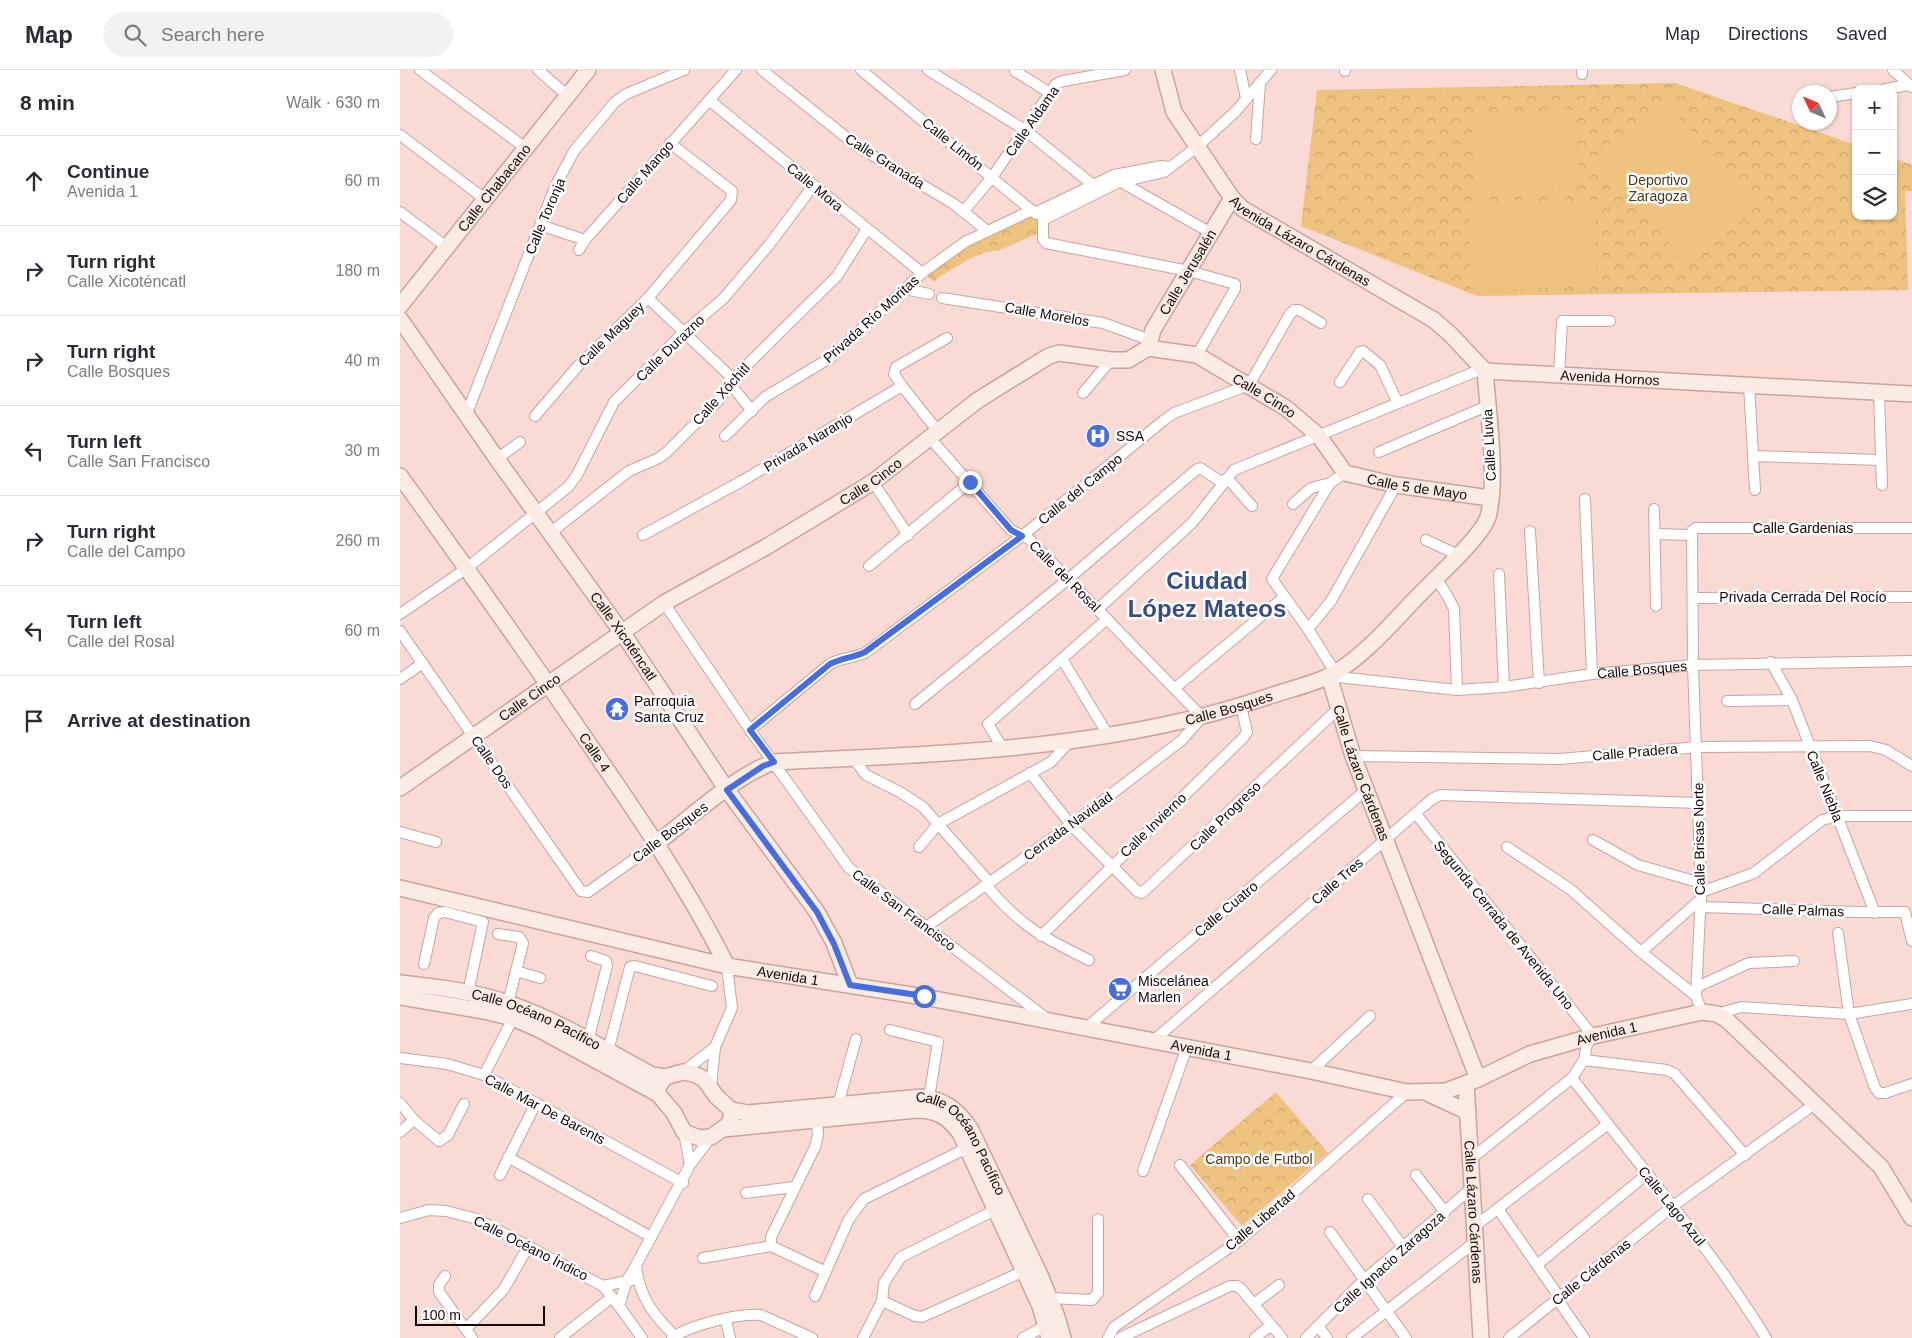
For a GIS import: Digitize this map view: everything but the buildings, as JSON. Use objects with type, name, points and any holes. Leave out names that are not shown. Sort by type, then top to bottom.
[{"type":"street","points":[[420,70],[527,149]]},
{"type":"street","points":[[538,70],[568,96]]},
{"type":"street","name":"Calle Chabacano","points":[[400,306],[527,149],[588,70]]},
{"type":"street","name":"Calle Toronja","points":[[467,413],[555,187],[574,151],[615,102],[626,94],[684,70]]},
{"type":"street","name":"Calle Mango","points":[[579,250],[585,240],[736,70]]},
{"type":"street","name":"Calle Granada","points":[[762,70],[857,146],[954,204],[986,230]]},
{"type":"street","name":"Calle Limón","points":[[861,70],[993,176],[1037,214]]},
{"type":"street","points":[[928,70],[1025,130],[1092,185]]},
{"type":"street","name":"Calle Aldama","points":[[963,212],[993,176],[1059,82],[1126,70]]},
{"type":"street","name":"Avenida Lázaro Cárdenas","points":[[1163,70],[1174,112],[1232,198],[1243,209],[1434,320],[1485,371]]},
{"type":"street","points":[[1240,70],[1246,98]]},
{"type":"street","points":[[1037,214],[1092,185],[1120,178],[1164,172],[1197,147],[1271,70]]},
{"type":"street","points":[[1893,70],[1911,86]]},
{"type":"street","points":[[1015,71],[1050,93]]},
{"type":"street","points":[[1256,139],[1260,83]]},
{"type":"street","points":[[1897,87],[1911,86]]},
{"type":"street","points":[[1837,96],[1852,94]]},
{"type":"street","name":"Calle Mora","points":[[709,100],[922,273]]},
{"type":"street","points":[[400,135],[486,200]]},
{"type":"street","name":"Calle Maguey","points":[[535,416],[578,366],[648,298],[731,200],[732,191],[670,143]]},
{"type":"street","points":[[1037,214],[1120,178]]},
{"type":"street","points":[[1120,178],[1211,233]]},
{"type":"street","name":"Calle Durazno","points":[[400,614],[467,568],[568,486],[577,476],[614,402],[684,332],[723,299],[769,245],[813,186]]},
{"type":"street","name":"Calle Jerusalén","points":[[1149,344],[1152,330],[1232,198]]},
{"type":"street","points":[[400,212],[448,248]]},
{"type":"street","points":[[1037,214],[1043,239],[1046,243],[1189,271],[1235,284],[1235,289],[1197,355]]},
{"type":"street","name":"Privada Río Moritas","points":[[725,436],[771,393],[830,358],[922,273],[964,242],[986,230],[1037,214]]},
{"type":"street","points":[[540,225],[585,240]]},
{"type":"street","name":"Calle Xóchitl","points":[[550,533],[629,471],[659,458],[667,452],[718,401],[733,379],[837,276],[867,229]]},
{"type":"street","points":[[906,289],[929,294]]},
{"type":"street","points":[[648,298],[733,379]]},
{"type":"street","name":"Calle Morelos","points":[[942,298],[1103,323],[1149,344]]},
{"type":"street","points":[[1249,386],[1294,310],[1299,310],[1321,323]]},
{"type":"street","name":"Calle Xicoténcatl","points":[[400,319],[467,413],[497,459],[622,633],[727,790],[817,912],[834,944],[850,985]]},
{"type":"street","points":[[1559,375],[1562,321],[1610,321]]},
{"type":"street","points":[[902,386],[894,374],[896,367],[947,338]]},
{"type":"street","name":"Calle Cinco","points":[[400,788],[664,603],[766,547],[873,482],[986,395],[1048,356],[1059,353],[1111,360],[1128,360],[1149,344],[1197,355],[1286,408],[1319,436],[1345,474]]},
{"type":"street","points":[[1340,382],[1360,352],[1364,350],[1380,365],[1398,403]]},
{"type":"street","points":[[1083,393],[1111,360]]},
{"type":"street","name":"Avenida Hornos","points":[[1098,609],[1192,524],[1234,470],[1477,371],[1912,394]]},
{"type":"street","name":"Calle Lluvia","points":[[1458,555],[1487,518],[1490,498],[1492,480],[1485,371]]},
{"type":"street","points":[[1749,385],[1755,490]]},
{"type":"street","name":"Calle del Rosal","points":[[902,386],[933,434],[970,482],[1011,530],[1029,539],[1202,716]]},
{"type":"street","name":"Privada Naranjo","points":[[643,535],[742,481],[902,386]]},
{"type":"street","name":"Calle del Campo","points":[[750,730],[830,664],[839,659],[856,657],[865,652],[1022,536],[1174,413],[1249,386]]},
{"type":"street","points":[[736,391],[752,411]]},
{"type":"street","points":[[1879,392],[1882,486]]},
{"type":"street","points":[[1379,452],[1487,406]]},
{"type":"street","points":[[497,459],[520,442]]},
{"type":"street","points":[[1753,456],[1881,460]]},
{"type":"street","points":[[915,704],[1068,580],[1196,470],[1200,468],[1225,481],[1252,506]]},
{"type":"street","points":[[1293,504],[1311,488],[1330,483],[1345,474]]},
{"type":"street","name":"Calle 5 de Mayo","points":[[1345,474],[1396,485],[1490,498]]},
{"type":"street","name":"Calle 4","points":[[400,476],[467,568],[657,843],[700,913],[727,966],[732,1008],[715,1047],[710,1087]]},
{"type":"street","points":[[873,482],[908,536]]},
{"type":"street","points":[[870,566],[970,482]]},
{"type":"street","points":[[1330,483],[1272,579],[1308,629],[1332,674],[1354,659],[1458,555],[1426,540]]},
{"type":"street","points":[[1308,629],[1331,601],[1396,485]]},
{"type":"street","points":[[1585,500],[1592,674]]},
{"type":"street","points":[[1654,509],[1656,606]]},
{"type":"street","name":"Calle Gardenias","points":[[1655,534],[1912,528]]},
{"type":"street","points":[[1530,531],[1539,683]]},
{"type":"street","name":"Calle Brisas Norte","points":[[1693,532],[1693,665],[1698,746],[1701,895],[1697,991],[1710,1013]]},
{"type":"street","points":[[1499,574],[1504,687]]},
{"type":"street","points":[[1436,578],[1454,609],[1457,690]]},
{"type":"street","name":"Privada Cerrada Del Rocío","points":[[1694,598],[1912,597]]},
{"type":"street","points":[[1175,688],[1284,598]]},
{"type":"street","name":"Calle San Francisco","points":[[664,603],[750,730],[849,868],[1049,1021]]},
{"type":"street","points":[[1002,747],[988,724],[1107,619]]},
{"type":"street","name":"Calle Dos","points":[[400,631],[584,893]]},
{"type":"street","points":[[1062,659],[1108,734]]},
{"type":"street","name":"Calle Bosques","points":[[584,893],[657,843],[727,790],[763,766],[774,762],[1002,747],[1070,740],[1202,716],[1241,706],[1332,674],[1457,690],[1504,687],[1592,674],[1693,665],[1771,662],[1912,661]]},
{"type":"street","name":"Calle Niebla","points":[[1771,662],[1792,700],[1875,912]]},
{"type":"street","points":[[400,678],[423,663]]},
{"type":"street","name":"Calle Lázaro Cárdenas","points":[[1332,674],[1338,709],[1353,756],[1472,1082],[1468,1112],[1474,1187],[1475,1242],[1481,1338]]},
{"type":"street","points":[[1727,701],[1792,700]]},
{"type":"street","name":"Calle Invierno","points":[[1041,936],[1110,866],[1243,738],[1247,732],[1241,706]]},
{"type":"street","name":"Calle Progreso","points":[[1030,774],[1071,825],[1137,892],[1142,893],[1147,891],[1338,709]]},
{"type":"street","name":"Cerrada Navidad","points":[[926,927],[1071,825],[1182,740],[1202,716]]},
{"type":"street","points":[[919,848],[938,824],[1051,762],[1070,740]]},
{"type":"street","name":"Calle Pradera","points":[[1353,756],[1560,759],[1698,746],[1870,746],[1886,750],[1912,766]]},
{"type":"street","points":[[853,758],[866,774],[915,802],[938,824],[988,884],[1006,909],[1041,936],[1089,960]]},
{"type":"street","name":"Calle Cuatro","points":[[1086,1028],[1366,790]]},
{"type":"street","name":"Calle Tres","points":[[1153,1041],[1432,799],[1451,794],[1699,803]]},
{"type":"street","name":"Segunda Cerrada de Avenida Uno","points":[[1416,814],[1593,1036]]},
{"type":"street","points":[[1641,952],[1701,895],[1754,873],[1814,825],[1837,816],[1912,816]]},
{"type":"street","points":[[400,832],[436,842]]},
{"type":"street","name":"Calle Palmas","points":[[1593,840],[1638,865],[1701,895],[1875,912],[1906,912],[1912,941]]},
{"type":"street","points":[[1507,847],[1570,888],[1641,952],[1697,991],[1749,963],[1794,962]]},
{"type":"street","name":"Avenida 1","points":[[400,888],[727,966],[850,985],[1049,1021],[1311,1071],[1407,1092],[1428,1093],[1446,1091],[1472,1082],[1530,1054],[1593,1036],[1710,1013]]},
{"type":"street","points":[[424,964],[434,918],[438,913],[445,912],[483,922],[468,993]]},
{"type":"street","points":[[1838,933],[1849,1014],[1875,1088],[1879,1093],[1885,1094],[1912,1084]]},
{"type":"street","points":[[498,934],[522,940],[523,943],[508,1003]]},
{"type":"street","points":[[588,1041],[607,966],[606,961],[591,956]]},
{"type":"street","points":[[608,1051],[630,967],[635,966],[712,986]]},
{"type":"street","points":[[516,971],[540,978]]},
{"type":"street","name":"Calle Océano Pacífico","points":[[402,990],[468,993],[508,1003],[538,1014],[652,1075],[665,1077]]},
{"type":"street","name":"Calle Océano Pacífico","points":[[402,990],[513,1018],[540,1030],[658,1094]]},
{"type":"street","points":[[1710,1013],[1741,1007],[1849,1014],[1912,1004]]},
{"type":"street","points":[[1710,1013],[1728,1020],[1881,1167],[1911,1215]]},
{"type":"street","points":[[1311,1071],[1370,1016]]},
{"type":"street","points":[[484,1075],[513,1018]]},
{"type":"street","points":[[890,1030],[938,1042],[929,1098]]},
{"type":"street","points":[[1472,1158],[1572,1078],[1584,1060],[1587,1044],[1593,1036]]},
{"type":"street","points":[[846,1108],[856,1039]]},
{"type":"street","name":"Calle 4","points":[[683,1072],[715,1047]]},
{"type":"street","points":[[1143,1171],[1187,1047]]},
{"type":"street","name":"Calle Mar De Barents","points":[[400,1058],[448,1064],[484,1075],[683,1182]]},
{"type":"street","points":[[1584,1060],[1666,1070],[1675,1074],[1745,1155]]},
{"type":"street","points":[[560,1338],[615,1302],[683,1182],[690,1165],[717,1133],[731,1120],[731,1110],[704,1079],[694,1074],[683,1072],[665,1077],[658,1087],[658,1094],[674,1113],[684,1132],[690,1165]]},
{"type":"street","name":"Calle Lago Azul","points":[[1572,1078],[1647,1174],[1692,1227],[1766,1338]]},
{"type":"street","name":"Calle Libertad","points":[[1108,1338],[1114,1327],[1239,1241],[1407,1092]]},
{"type":"street","points":[[1428,1093],[1468,1112]]},
{"type":"street","name":"Calle Océano Pacífico","points":[[731,1110],[748,1113],[846,1108],[929,1098],[954,1109],[963,1118],[972,1146],[1001,1207],[1050,1298],[1051,1327]]},
{"type":"street","points":[[400,1103],[414,1120],[436,1140],[442,1141],[448,1135],[464,1104]]},
{"type":"street","points":[[500,1175],[536,1103]]},
{"type":"street","name":"Calle Cárdenas","points":[[1509,1338],[1673,1206],[1816,1103]]},
{"type":"street","name":"Calle Océano Pacífico","points":[[717,1133],[817,1121],[846,1108],[929,1110],[943,1115],[952,1122],[972,1146]]},
{"type":"street","points":[[400,1132],[414,1120]]},
{"type":"street","points":[[771,1246],[770,1237],[815,1147],[818,1135],[817,1121]]},
{"type":"street","points":[[1475,1226],[1608,1124]]},
{"type":"street","points":[[684,1132],[700,1138],[717,1133]]},
{"type":"street","points":[[816,1296],[849,1218],[864,1199],[972,1146]]},
{"type":"street","points":[[508,1156],[651,1237]]},
{"type":"street","points":[[1180,1165],[1239,1241]]},
{"type":"street","points":[[1537,1265],[1647,1174]]},
{"type":"street","points":[[1416,1175],[1445,1212]]},
{"type":"street","points":[[746,1193],[794,1187]]},
{"type":"street","name":"Calle Ignacio Zaragoza","points":[[1306,1338],[1363,1277],[1403,1247],[1474,1187]]},
{"type":"street","points":[[1368,1199],[1403,1247]]},
{"type":"street","points":[[863,1338],[882,1301],[884,1282],[901,1257],[1001,1207]]},
{"type":"street","name":"Calle Océano Pacífico","points":[[1001,1207],[1024,1270],[1051,1327],[1063,1338]]},
{"type":"street","points":[[1498,1209],[1584,1338]]},
{"type":"street","name":"Calle Océano Índico","points":[[400,1218],[429,1210],[463,1214],[487,1223],[603,1286],[642,1338]]},
{"type":"street","points":[[1050,1298],[1092,1300],[1098,1293],[1098,1219]]},
{"type":"street","points":[[1330,1232],[1406,1338]]},
{"type":"street","points":[[1352,1338],[1475,1242]]},
{"type":"street","points":[[445,1276],[439,1285],[438,1292],[469,1334],[504,1289],[529,1245]]},
{"type":"street","points":[[703,1258],[771,1246],[826,1272]]},
{"type":"street","points":[[636,1265],[638,1280],[649,1308],[674,1337],[726,1320],[752,1314],[761,1315],[812,1338]]},
{"type":"street","points":[[882,1301],[915,1316],[922,1317],[1024,1270]]},
{"type":"street","name":"Calle Océano Índico","points":[[603,1286],[627,1280],[638,1280]]},
{"type":"street","points":[[1120,1338],[1230,1286],[1237,1286],[1282,1338]]},
{"type":"street","points":[[1254,1304],[1279,1286]]},
{"type":"street","points":[[726,1320],[730,1338]]},
{"type":"street","points":[[1255,1338],[1271,1325]]},
{"type":"street","points":[[1318,1326],[1327,1338]]},
{"type":"street","points":[[1023,1338],[1051,1327]]},
{"type":"green space","name":"Deportivo Zaragoza","points":[[1675,83],[1792,123],[1792,130],[1812,130],[1852,144],[1852,220],[1897,220],[1897,159],[1912,165],[1912,191],[1905,191],[1908,290],[1477,296],[1301,226],[1317,90]]},
{"type":"green space","points":[[1669,105],[1756,208],[1688,266],[1600,163]]},
{"type":"green space","points":[[1576,110],[1579,188],[1474,192],[1472,113]]},
{"type":"green space","points":[[1595,202],[1597,286],[1471,291],[1469,207]]},
{"type":"green space","points":[[1033,211],[1043,231],[1000,250],[986,252],[973,257],[939,277],[934,282],[925,274],[965,243]]},
{"type":"green space","name":"Campo de Futbol","points":[[1276,1092],[1328,1153],[1242,1226],[1190,1165]]},
{"type":"place","name":"SSA","points":[[1098,436]]},
{"type":"place","name":"Parroquia Santa Cruz","points":[[617,709]]},
{"type":"place","name":"Miscelánea Marlen","points":[[1120,989]]},
{"type":"district","name":"Ciudad López Mateos","points":[[1207,594]]},
{"type":"route","points":[[924,996],[850,985],[834,944],[817,912],[727,790],[763,766],[774,762],[750,730],[830,664],[839,659],[856,657],[865,652],[1022,536],[1011,530],[970,482]]}]
